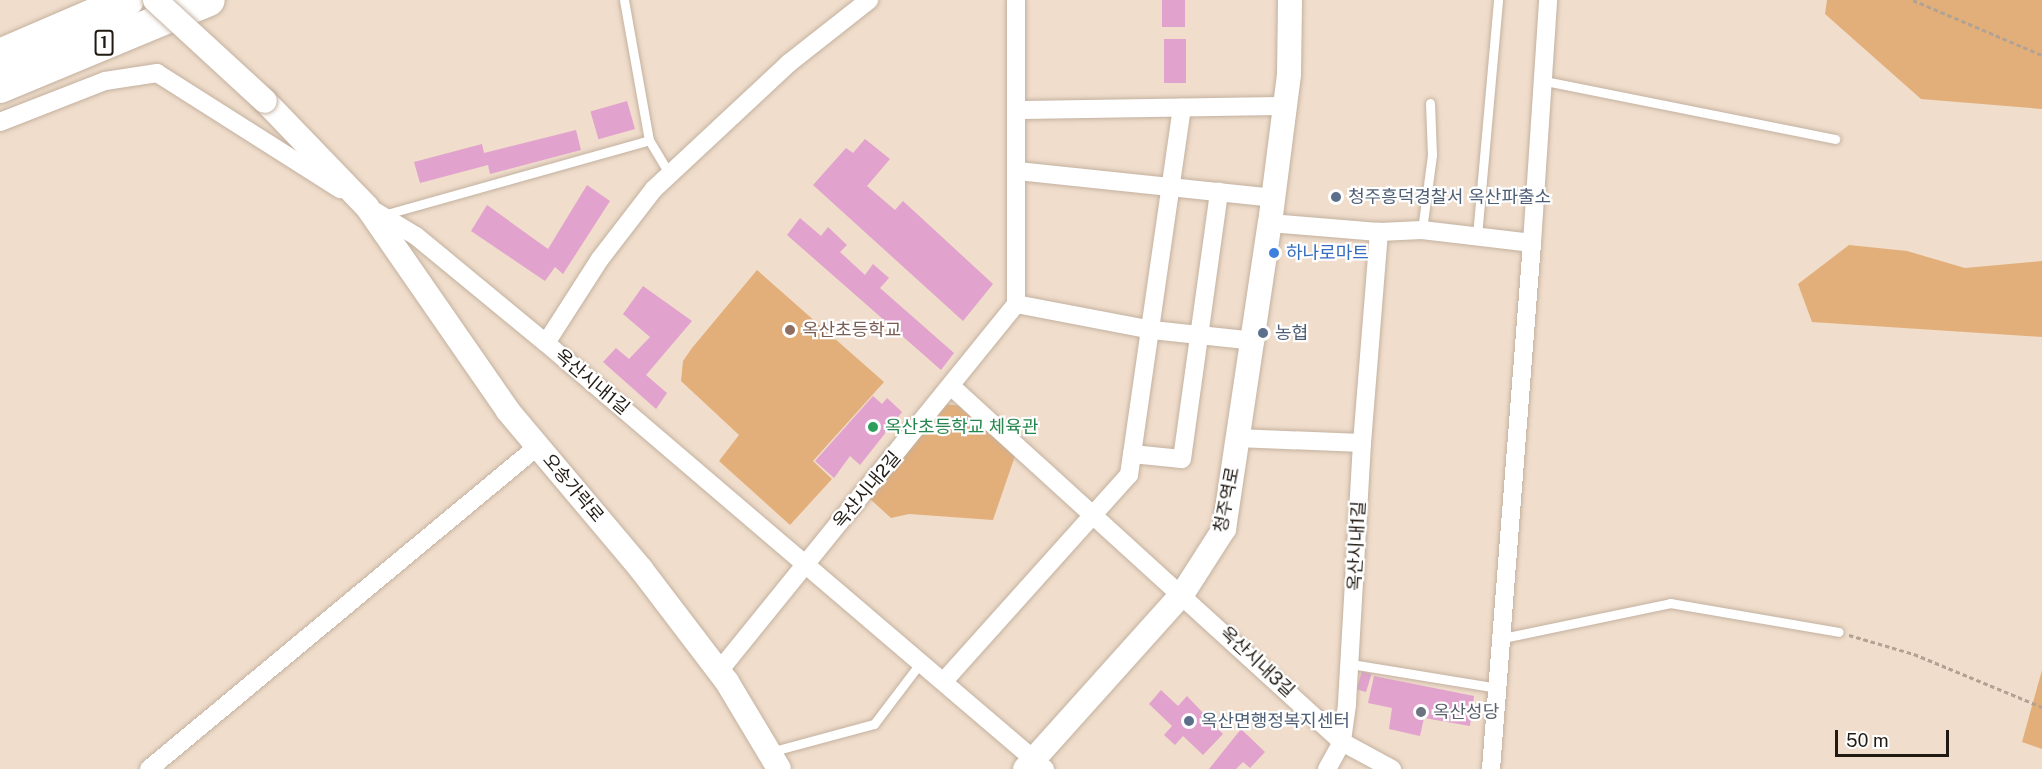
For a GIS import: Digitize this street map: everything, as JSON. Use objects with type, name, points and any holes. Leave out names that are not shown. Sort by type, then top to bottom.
[{"type":"highway","name":"1","points":[[0,55],[128,0]]},
{"type":"highway","name":"1","points":[[0,87],[208,0]]},
{"type":"street","name":"옥산시내1길","points":[[155,0],[265,101],[374,211],[416,236],[546,343],[804,565],[944,681],[1035,766]]},
{"type":"street","points":[[546,343],[565,321],[600,259],[669,173],[789,63],[869,0]]},
{"type":"street","points":[[1016,0],[1016,304],[1152,330],[1255,341]]},
{"type":"street","name":"청주역로","points":[[1035,766],[1183,593],[1224,529],[1237,438],[1255,341],[1285,106],[1290,0]]},
{"type":"street","points":[[1491,769],[1545,81],[1548,0]]},
{"type":"street","points":[[0,122],[23,108],[105,81],[157,73],[374,211]]},
{"type":"street","points":[[1016,110],[1285,106]]},
{"type":"street","points":[[944,681],[1129,475],[1152,330],[1182,108]]},
{"type":"street","points":[[1017,171],[1273,198]]},
{"type":"street","points":[[1132,454],[1182,459],[1202,335],[1220,192]]},
{"type":"street","name":"오송가락로","points":[[374,211],[538,446],[719,671],[774,761]]},
{"type":"street","points":[[1270,223],[1379,232],[1422,230],[1532,243]]},
{"type":"street","name":"옥산시내1길","points":[[1328,769],[1342,742],[1351,664],[1362,443],[1379,232]]},
{"type":"street","name":"옥산시내2길","points":[[719,671],[952,387],[1016,304]]},
{"type":"street","points":[[952,387],[1183,593]]},
{"type":"street","points":[[1237,438],[1362,443]]},
{"type":"street","points":[[149,769],[538,446]]},
{"type":"street","name":"옥산시내3길","points":[[1183,593],[1342,742],[1392,769]]},
{"type":"lane","points":[[624,0],[649,140],[669,173]]},
{"type":"lane","points":[[1477,236],[1498,0]]},
{"type":"lane","points":[[1545,81],[1835,139]]},
{"type":"lane","points":[[1422,230],[1432,155],[1430,103]]},
{"type":"lane","points":[[374,211],[649,140]]},
{"type":"lane","points":[[1503,638],[1670,603],[1839,632]]},
{"type":"lane","points":[[774,761],[874,724],[921,662]]},
{"type":"lane","points":[[1351,664],[1498,688]]},
{"type":"path","points":[[1913,0],[2042,55]]},
{"type":"path","points":[[1839,632],[1914,654],[2042,707]]},
{"type":"shaded area","points":[[1827,0],[2042,0],[2042,109],[1921,99],[1825,14]]},
{"type":"shaded area","points":[[1849,245],[1907,251],[1965,268],[2042,261],[2042,337],[1812,322],[1798,284]]},
{"type":"shaded area","points":[[757,270],[884,382],[813,461],[832,479],[790,525],[719,461],[739,435],[681,381],[683,361]]},
{"type":"shaded area","points":[[945,404],[962,406],[1015,456],[993,520],[909,514],[891,518],[870,499]]},
{"type":"shaded area","points":[[2042,670],[2042,749],[2022,742]]},
{"type":"building","points":[[1162,0],[1185,0],[1185,27],[1162,27]]},
{"type":"building","points":[[1164,39],[1186,39],[1186,83],[1164,83]]},
{"type":"building","points":[[627,101],[635,129],[598,139],[590,111]]},
{"type":"building","points":[[576,130],[581,150],[490,174],[488,165],[420,183],[414,162],[482,144],[484,153]]},
{"type":"building","points":[[865,139],[890,159],[867,186],[895,210],[903,201],[993,284],[963,321],[813,185],[846,148],[853,153]]},
{"type":"building","points":[[587,185],[610,201],[563,274],[555,267],[545,281],[471,231],[487,205],[548,249]]},
{"type":"building","points":[[800,218],[821,236],[828,227],[847,245],[840,252],[865,275],[873,264],[889,278],[880,288],[954,353],[941,370],[787,235]]},
{"type":"building","points":[[643,286],[692,321],[646,375],[667,393],[656,409],[603,362],[616,348],[629,359],[650,337],[623,314]]},
{"type":"building","points":[[873,396],[882,404],[887,398],[902,412],[860,465],[850,456],[834,478],[815,461]]},
{"type":"building","points":[[1362,671],[1372,674],[1366,692],[1356,689]]},
{"type":"building","points":[[1374,676],[1474,696],[1470,726],[1424,718],[1420,736],[1389,729],[1392,708],[1368,703]]},
{"type":"building","name":"옥산면행정복지센터","points":[[1161,690],[1178,706],[1187,696],[1223,734],[1203,755],[1183,736],[1175,745],[1164,735],[1172,726],[1149,704]]},
{"type":"building","points":[[1241,729],[1265,752],[1250,768],[1243,762],[1236,769],[1209,769]]},
{"type":"place","name":"청주흥덕경찰서 옥산파출소","points":[[1336,197]]},
{"type":"place","name":"하나로마트","points":[[1274,253]]},
{"type":"place","name":"옥산초등학교","points":[[790,330]]},
{"type":"place","name":"농협","points":[[1263,333]]},
{"type":"place","name":"옥산초등학교 체육관","points":[[873,427]]},
{"type":"place","name":"옥산성당","points":[[1421,712]]},
{"type":"place","name":"옥산면행정복지센터","points":[[1189,721]]}]
